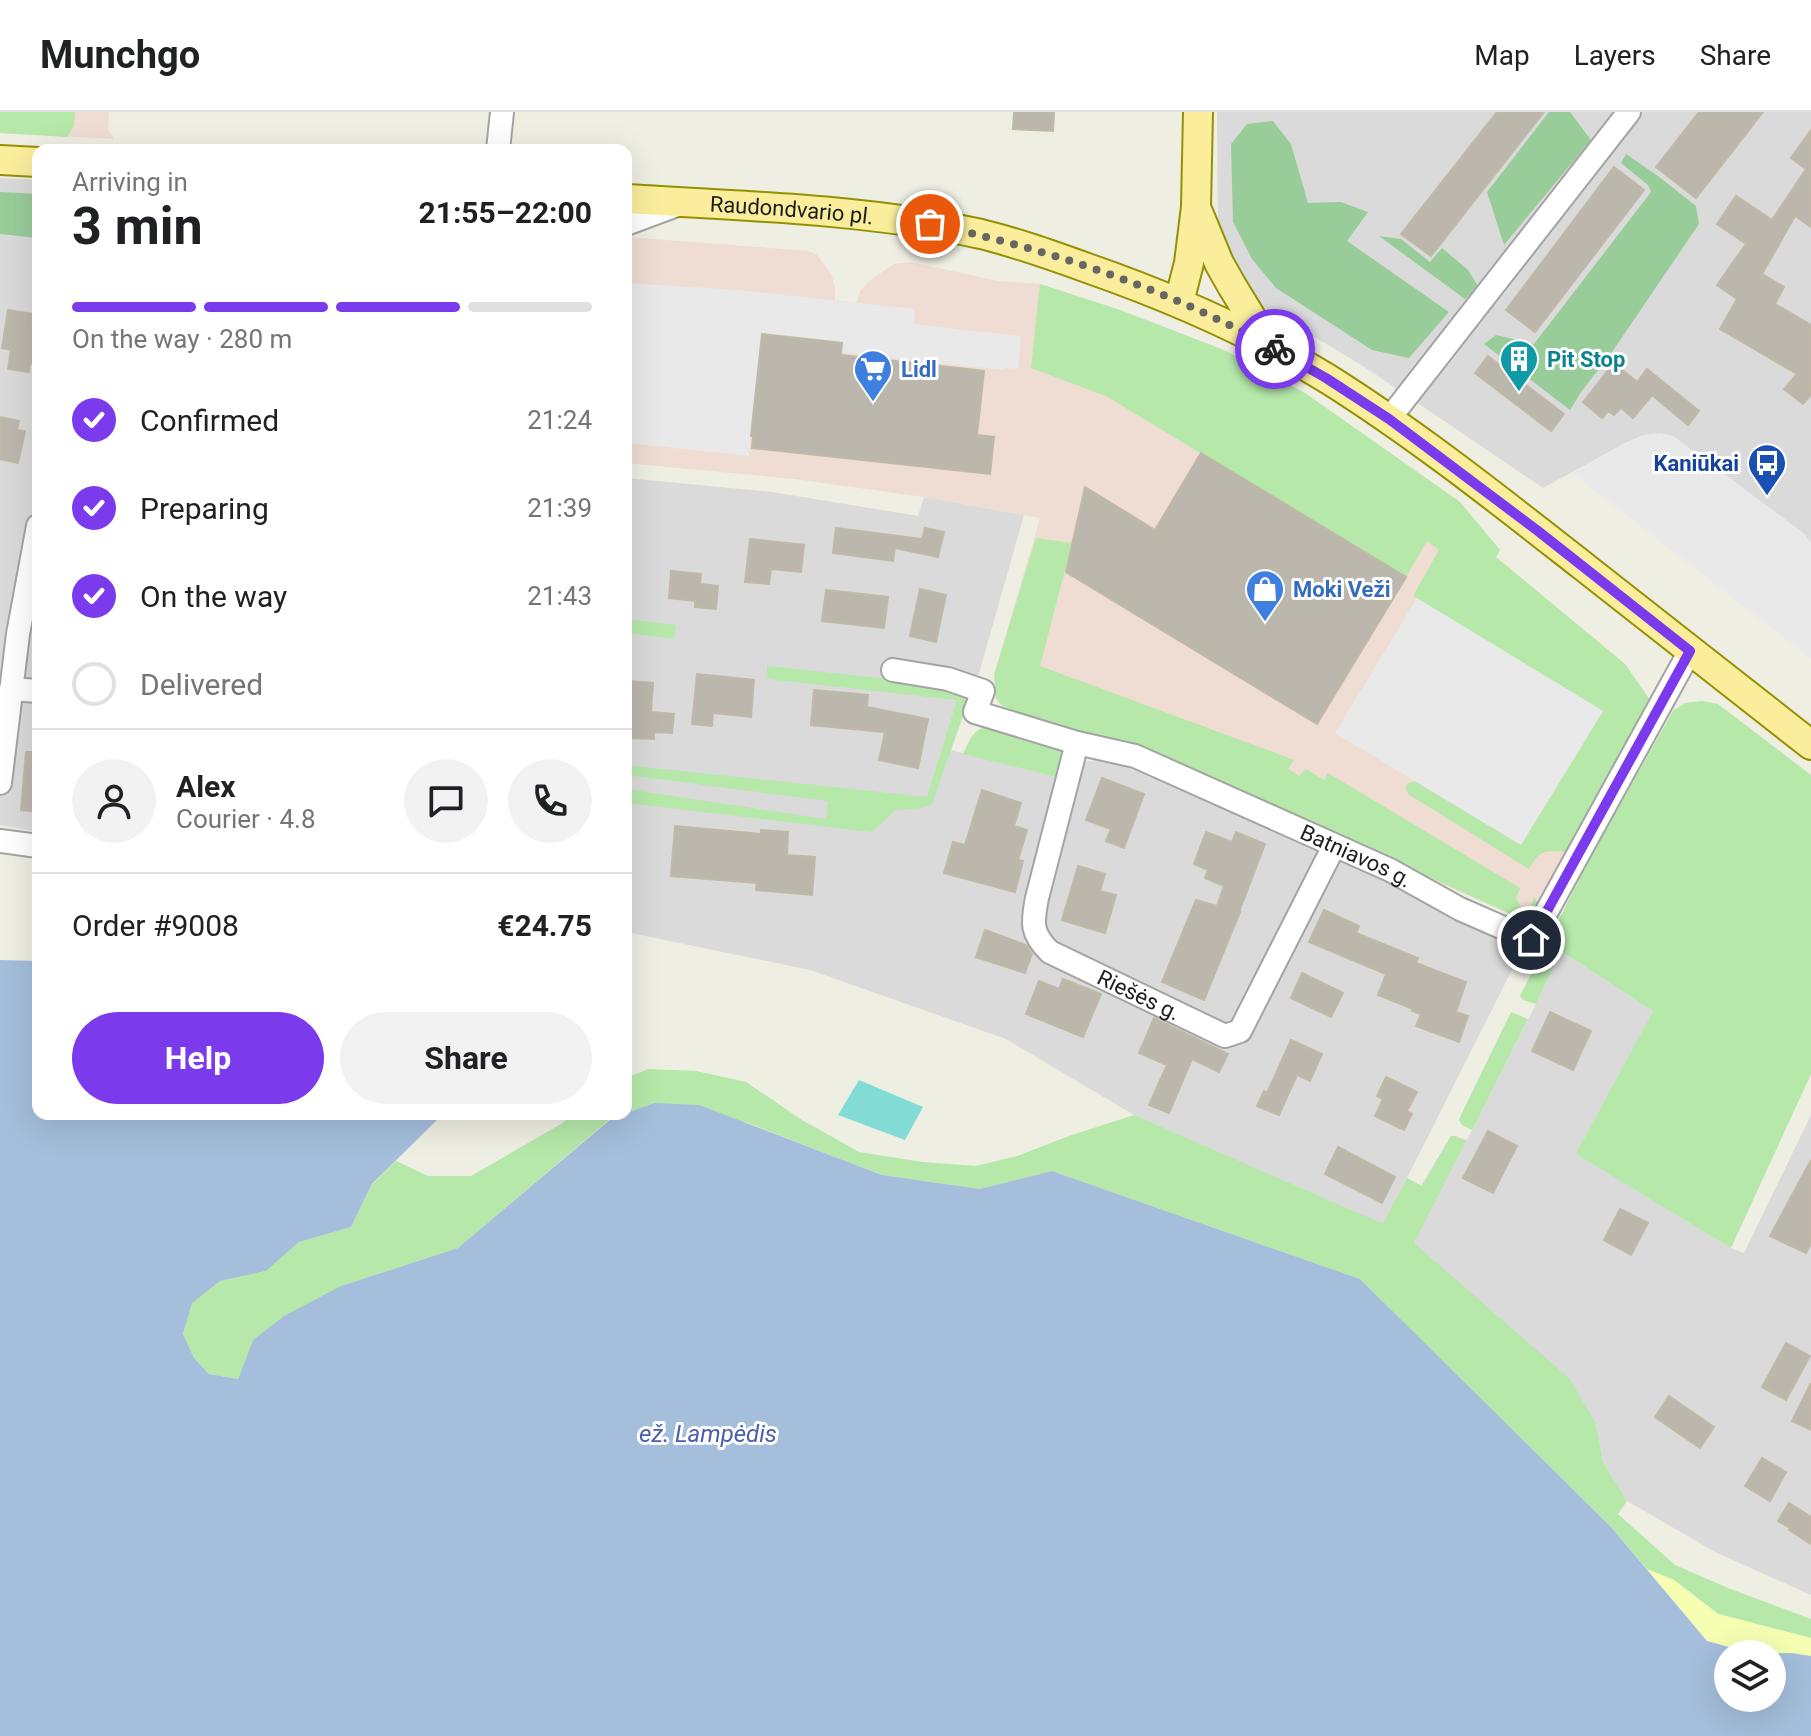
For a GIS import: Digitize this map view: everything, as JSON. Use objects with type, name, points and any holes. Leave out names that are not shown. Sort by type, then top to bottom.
[{"type":"main road","points":[[1179,302],[1189,263],[1196,207],[1198,112]]},
{"type":"main road","points":[[0,160],[32,162]]},
{"type":"main road","name":"Raudondvario pl.","points":[[632,199],[853,214],[930,224],[1037,250],[1179,302],[1268,345],[1389,419],[1538,531],[1811,745]]},
{"type":"main road","points":[[1196,207],[1219,263],[1268,345]]},
{"type":"street","points":[[499,144],[502,112]]},
{"type":"street","points":[[1389,419],[1629,112]]},
{"type":"street","points":[[632,222],[683,203]]},
{"type":"street","points":[[0,783],[18,634],[32,558]]},
{"type":"street","name":"Batniavos g.","points":[[893,670],[948,679],[983,691],[975,712],[1077,743],[1135,756],[1390,870],[1460,909],[1531,940],[1690,651]]},
{"type":"street","points":[[11,689],[32,691]]},
{"type":"street","name":"Riešės g.","points":[[1077,743],[1037,898],[1033,919],[1038,941],[1050,952],[1225,1036],[1240,1031],[1334,846]]},
{"type":"street","points":[[0,841],[32,845]]},
{"type":"shaded area","points":[[0,112],[109,112],[108,129],[114,139],[0,133]]},
{"type":"shaded area","points":[[0,112],[75,112],[74,126],[67,137],[0,133]]},
{"type":"shaded area","points":[[1217,112],[1811,112],[1811,543],[1803,533],[1673,436],[1627,442],[1543,488],[1363,366],[1258,303],[1231,266],[1218,227]]},
{"type":"shaded area","points":[[1549,112],[1570,112],[1591,140],[1504,245],[1487,192]]},
{"type":"shaded area","points":[[1273,121],[1291,144],[1308,203],[1341,202],[1368,212],[1347,241],[1449,312],[1409,358],[1372,350],[1276,288],[1252,259],[1233,222],[1231,144],[1247,124]]},
{"type":"shaded area","points":[[1626,154],[1696,206],[1699,224],[1570,410],[1484,344],[1496,335],[1534,344],[1651,192],[1648,185],[1621,163]]},
{"type":"shaded area","points":[[0,178],[32,180],[32,831],[0,825]]},
{"type":"shaded area","points":[[0,192],[32,194],[32,237],[0,234]]},
{"type":"shaded area","points":[[1379,236],[1401,239],[1430,262],[1442,248],[1468,270],[1478,286],[1465,299]]},
{"type":"shaded area","points":[[632,237],[809,251],[817,255],[832,276],[835,300],[857,303],[860,291],[869,281],[894,264],[910,262],[998,281],[1040,284],[1120,310],[1224,350],[1305,393],[1460,502],[1500,550],[1496,557],[1625,664],[1650,700],[1531,918],[1524,920],[1144,748],[1021,715],[1001,705],[996,698],[994,675],[1040,518],[924,497],[795,479],[632,464]]},
{"type":"shaded area","points":[[632,283],[739,290],[915,309],[914,324],[1021,336],[1018,369],[1003,370],[762,344],[749,456],[632,444]]},
{"type":"shaded area","points":[[1040,284],[1120,310],[1224,350],[1305,393],[1460,502],[1500,550],[1496,557],[1625,664],[1650,700],[1569,851],[1544,852],[1529,869],[1408,794],[1406,788],[1407,784],[1415,781],[1521,845],[1603,711],[1413,596],[1439,550],[1427,541],[1406,577],[1106,396],[1031,368]]},
{"type":"shaded area","points":[[1660,433],[1673,436],[1803,533],[1811,543],[1811,659],[1572,473],[1627,442],[1643,435]]},
{"type":"shaded area","points":[[632,479],[772,492],[918,516],[924,497],[1024,515],[980,670],[951,750],[1075,782],[1084,762],[1111,760],[1312,848],[1350,860],[1508,941],[1518,955],[1517,960],[1407,1178],[1421,1186],[1451,1136],[1467,1140],[1561,951],[1653,1011],[1577,1154],[1744,1253],[1811,1115],[1811,1595],[1717,1553],[1627,1501],[1603,1462],[1596,1424],[1134,1115],[1006,1039],[810,970],[632,933]]},
{"type":"shaded area","points":[[1036,538],[1072,543],[1040,666],[1294,760],[1288,769],[1299,776],[1306,769],[1324,780],[1328,773],[1520,888],[1516,898],[1524,913],[1529,913],[1534,897],[1539,911],[1524,920],[1144,748],[1021,715],[1001,705],[996,698],[994,675]]},
{"type":"shaded area","points":[[1417,598],[1603,711],[1521,845],[1335,733]]},
{"type":"shaded area","points":[[632,620],[676,625],[674,639],[632,634]]},
{"type":"shaded area","points":[[767,666],[945,685],[963,690],[969,698],[932,804],[896,810],[872,832],[632,804],[632,790],[826,819],[828,801],[632,776],[632,766],[927,797],[957,700],[767,679]]},
{"type":"shaded area","points":[[1702,701],[1718,704],[1811,775],[1811,1074],[1731,1248],[1576,1154],[1653,1011],[1561,951],[1536,1004],[1520,996],[1590,858],[1673,711],[1685,703]]},
{"type":"shaded area","points":[[990,725],[1059,745],[1063,753],[1060,778],[963,754],[976,732]]},
{"type":"shaded area","points":[[1511,1012],[1528,1019],[1472,1130],[1459,1120]]},
{"type":"shaded area","points":[[648,1069],[696,1071],[746,1082],[802,1120],[859,1152],[922,1162],[976,1166],[1017,1156],[1134,1115],[1383,1224],[1407,1178],[1422,1186],[1451,1136],[1466,1141],[1414,1243],[1570,1379],[1596,1424],[1603,1462],[1627,1501],[1618,1514],[1675,1565],[1811,1619],[1811,1638],[1718,1614],[1674,1580],[1647,1569],[1611,1527],[1360,1279],[1052,1171],[980,1189],[882,1175],[748,1123],[654,1103],[632,1111],[632,1076]]},
{"type":"shaded area","points":[[859,1080],[923,1107],[905,1140],[838,1115]]},
{"type":"shaded area","points":[[566,1120],[609,1120],[458,1248],[341,1286],[253,1340],[238,1379],[209,1374],[194,1358],[183,1334],[192,1302],[220,1281],[266,1271],[299,1242],[351,1227],[372,1185],[396,1161],[428,1176],[471,1176]]},
{"type":"sand","points":[[1647,1569],[1674,1580],[1718,1614],[1811,1638],[1811,1656],[1786,1653],[1786,1640],[1707,1641]]},
{"type":"water","name":"ež. Lampėdis","points":[[0,960],[32,961],[32,1120],[437,1120],[372,1184],[351,1227],[299,1242],[266,1271],[220,1281],[192,1303],[183,1334],[194,1358],[209,1374],[238,1379],[253,1340],[284,1316],[341,1286],[458,1248],[610,1120],[632,1120],[632,1111],[654,1103],[699,1105],[882,1175],[980,1189],[1052,1171],[1360,1279],[1611,1527],[1707,1641],[1714,1643],[1714,1712],[1786,1712],[1786,1653],[1811,1656],[1811,1736],[0,1736]]},
{"type":"building","points":[[1014,112],[1054,112],[1053,131],[1013,129]]},
{"type":"building","points":[[1497,112],[1544,112],[1431,256],[1401,234]]},
{"type":"building","points":[[1699,112],[1763,112],[1696,198],[1656,167]]},
{"type":"building","points":[[1811,130],[1811,227],[1795,216],[1762,274],[1784,287],[1775,304],[1811,325],[1811,395],[1803,404],[1784,389],[1797,374],[1720,329],[1737,299],[1717,285],[1746,244],[1717,224],[1736,196],[1772,220],[1806,169],[1791,158]]},
{"type":"building","points":[[1614,167],[1644,190],[1535,332],[1506,310]]},
{"type":"building","points":[[8,310],[32,314],[32,364],[29,372],[8,369],[11,350],[2,348]]},
{"type":"building","name":"Lidl","points":[[762,334],[842,343],[841,355],[984,371],[977,435],[994,437],[990,474],[752,448]]},
{"type":"building","name":"Pit Stop","points":[[1488,356],[1564,414],[1551,431],[1475,373]]},
{"type":"building","points":[[1614,363],[1637,382],[1647,369],[1699,411],[1688,425],[1652,395],[1633,418],[1621,408],[1614,415],[1608,411],[1602,418],[1583,402]]},
{"type":"building","points":[[0,417],[19,421],[17,430],[25,431],[18,463],[0,459]]},
{"type":"building","name":"Moki Veži","points":[[1201,453],[1406,577],[1317,724],[1066,572],[1085,487],[1155,530]]},
{"type":"building","points":[[836,528],[922,539],[925,528],[944,532],[938,557],[895,548],[893,561],[833,553]]},
{"type":"building","points":[[750,539],[804,545],[801,572],[771,569],[769,584],[745,582]]},
{"type":"building","points":[[671,571],[701,574],[700,584],[718,586],[716,609],[695,607],[695,601],[669,598]]},
{"type":"building","points":[[920,589],[946,595],[936,642],[910,636]]},
{"type":"building","points":[[826,590],[888,597],[884,628],[822,621]]},
{"type":"building","points":[[697,674],[754,680],[751,717],[713,713],[712,726],[692,724]]},
{"type":"building","points":[[632,681],[653,683],[651,712],[674,714],[672,733],[654,732],[654,739],[632,738]]},
{"type":"building","points":[[814,690],[868,695],[867,707],[928,719],[918,768],[879,760],[885,732],[811,725]]},
{"type":"building","points":[[26,752],[32,752],[32,811],[21,810]]},
{"type":"building","points":[[1102,778],[1144,794],[1124,848],[1106,841],[1111,829],[1086,820]]},
{"type":"building","points":[[982,790],[1021,803],[1014,826],[1027,830],[1018,860],[1023,861],[1015,892],[944,873],[953,842],[965,845]]},
{"type":"building","points":[[675,826],[761,834],[761,830],[788,832],[787,855],[815,857],[812,895],[756,890],[757,883],[671,876]]},
{"type":"building","points":[[1206,832],[1232,842],[1236,832],[1265,844],[1204,1000],[1162,982],[1196,900],[1217,906],[1224,886],[1205,878],[1208,870],[1194,864]]},
{"type":"building","points":[[1078,866],[1105,874],[1100,891],[1116,895],[1105,933],[1062,920]]},
{"type":"building","points":[[1324,910],[1359,926],[1356,933],[1418,958],[1416,963],[1466,982],[1456,1012],[1468,1016],[1459,1042],[1416,1026],[1421,1014],[1378,995],[1386,974],[1309,942]]},
{"type":"building","points":[[985,930],[1026,945],[1032,954],[1025,973],[976,957]]},
{"type":"building","points":[[1302,973],[1343,993],[1331,1017],[1291,998]]},
{"type":"building","points":[[1063,979],[1101,994],[1083,1037],[1026,1014],[1039,981],[1059,989]]},
{"type":"building","points":[[1550,1012],[1591,1031],[1573,1070],[1532,1051]]},
{"type":"building","points":[[1154,1018],[1228,1054],[1219,1072],[1192,1059],[1169,1113],[1149,1105],[1167,1065],[1139,1053]]},
{"type":"building","points":[[1291,1040],[1322,1054],[1310,1081],[1297,1075],[1279,1115],[1257,1106],[1264,1091],[1267,1093]]},
{"type":"building","points":[[1386,1077],[1417,1092],[1407,1111],[1412,1114],[1404,1130],[1375,1116],[1383,1099],[1377,1096]]},
{"type":"building","points":[[1488,1131],[1517,1146],[1493,1193],[1463,1178]]},
{"type":"building","points":[[1338,1147],[1395,1177],[1382,1203],[1325,1174]]},
{"type":"building","points":[[1811,1160],[1811,1243],[1806,1253],[1770,1236]]},
{"type":"building","points":[[1620,1209],[1648,1223],[1631,1255],[1604,1240]]},
{"type":"building","points":[[1786,1343],[1810,1356],[1786,1400],[1762,1387]]},
{"type":"building","points":[[1811,1383],[1811,1430],[1792,1421]]},
{"type":"building","points":[[1669,1396],[1714,1427],[1700,1448],[1655,1417]]},
{"type":"building","points":[[1762,1458],[1786,1472],[1770,1501],[1745,1486]]},
{"type":"building","points":[[1789,1503],[1811,1517],[1811,1544],[1778,1521]]},
{"type":"way so far","points":[[930,224],[1037,250],[1120,279],[1179,302],[1275,349]]},
{"type":"place","name":"Pit Stop","points":[[1519,393]]},
{"type":"place","name":"Lidl","points":[[873,403]]},
{"type":"place","name":"Kaniūkai","points":[[1767,497]]},
{"type":"place","name":"Moki Veži","points":[[1265,623]]},
{"type":"route","points":[[1275,349],[1389,419],[1690,651],[1531,940]]}]
